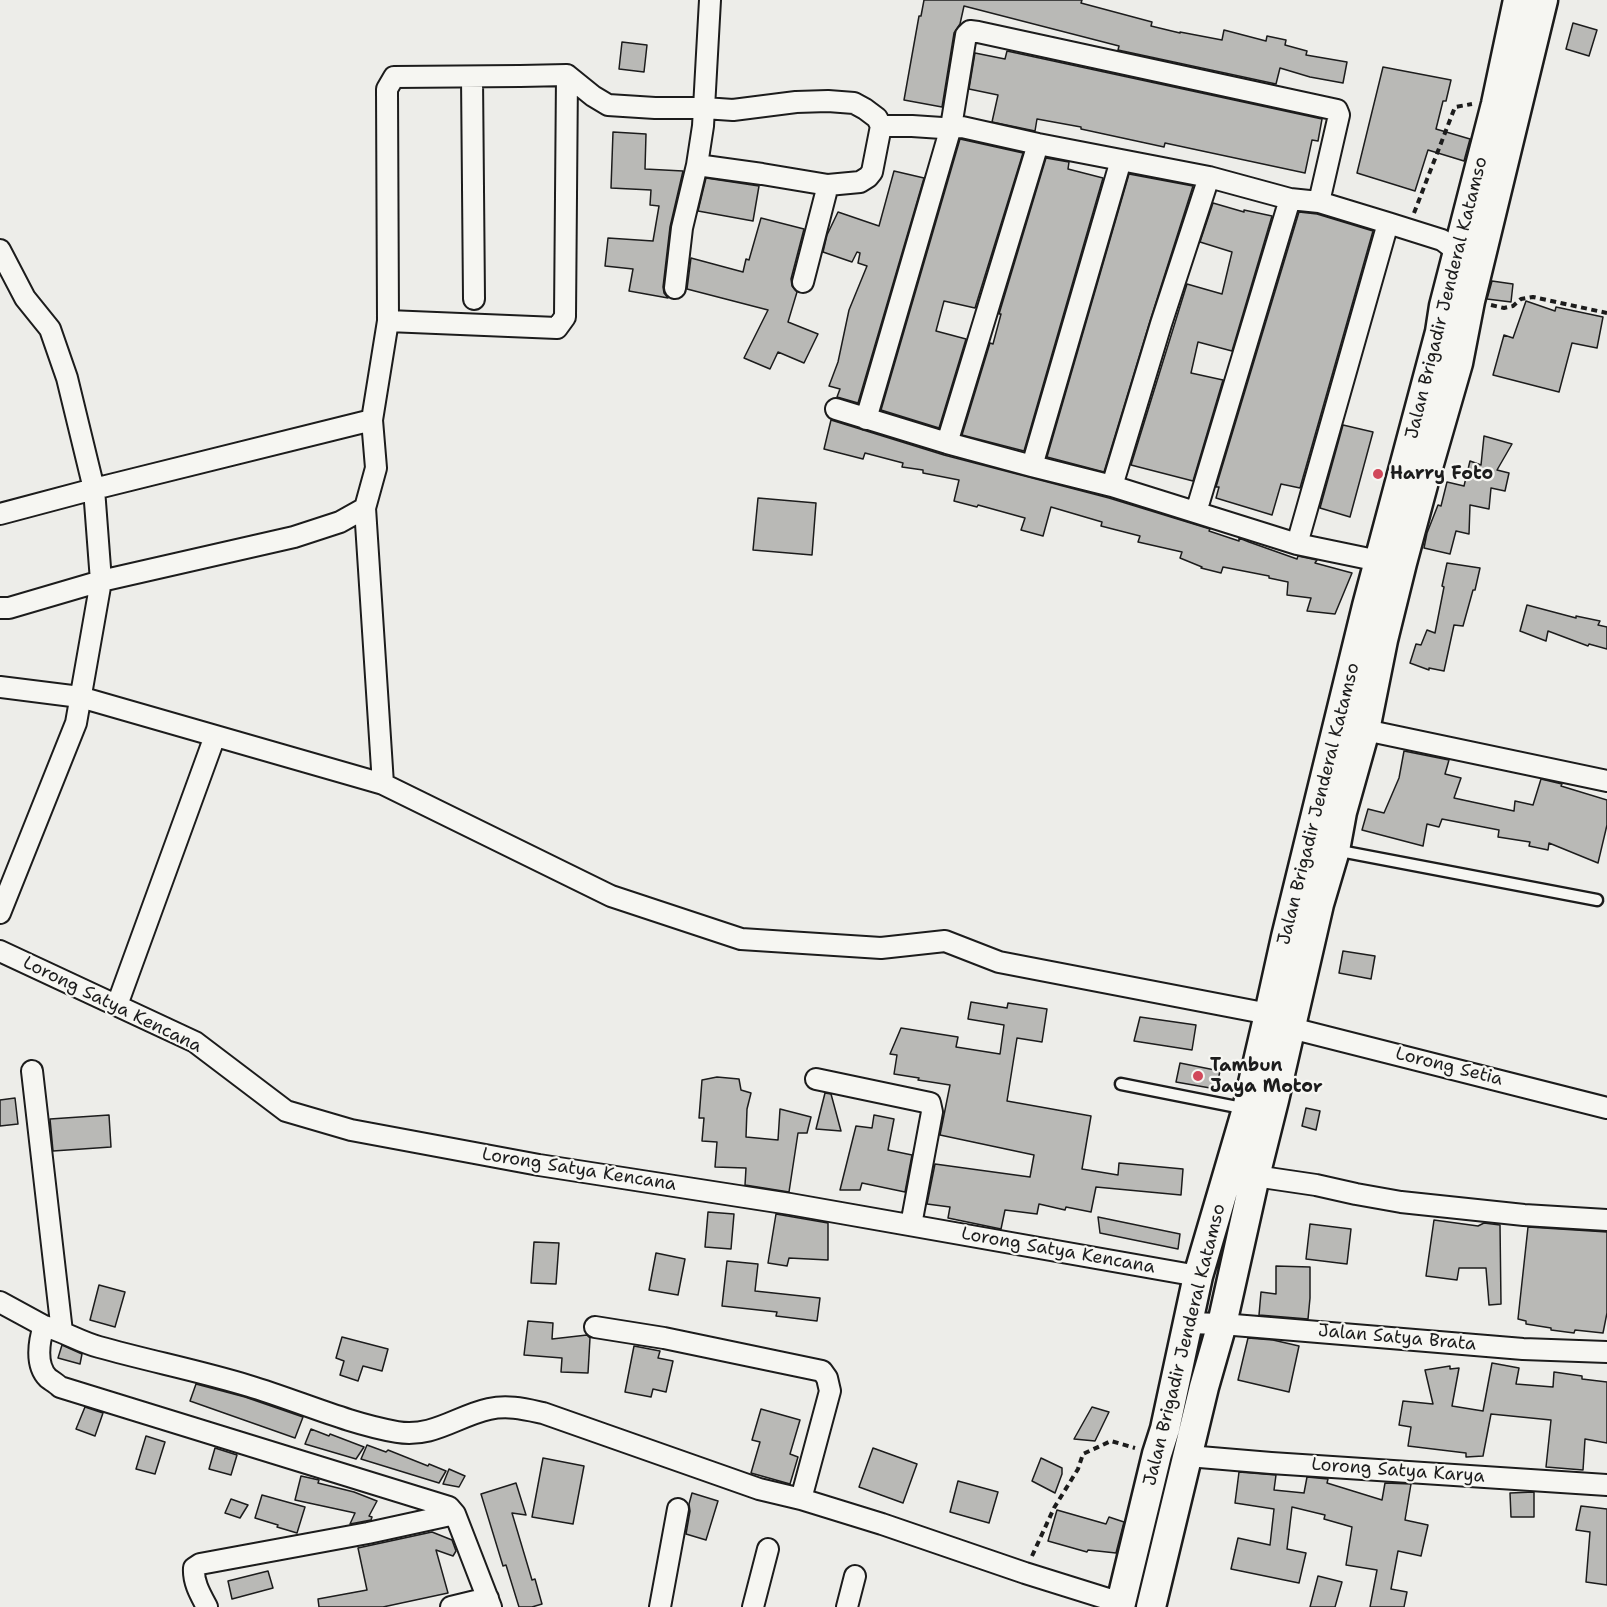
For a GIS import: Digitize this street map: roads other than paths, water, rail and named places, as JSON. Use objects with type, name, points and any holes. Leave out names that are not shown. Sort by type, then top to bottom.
[{"type":"main road","name":"Jalan Brigadir Jenderal Katamso","points":[[1121,1605],[1165,1429],[1198,1276],[1247,1109],[1280,1021],[1319,904],[1365,730],[1444,306],[1496,104],[1518,0]]},
{"type":"main road","name":"Jalan Brigadir Jenderal Katamso","points":[[1151,1607],[1185,1462],[1222,1324],[1274,1100],[1286,937],[1379,561],[1458,363],[1470,301],[1543,0]]},
{"type":"street","points":[[675,288],[682,228],[697,165],[703,126],[710,0]]},
{"type":"street","points":[[866,419],[951,127],[966,34],[970,31],[1336,110],[1339,115],[1319,202]]},
{"type":"street","points":[[388,321],[557,328],[565,317],[567,75]]},
{"type":"street","points":[[382,784],[365,508],[376,468],[372,420],[388,321],[387,88],[394,77],[567,75],[593,96],[609,105],[733,110],[796,102],[854,103],[877,118],[881,126],[872,172],[860,182],[828,185],[697,165]]},
{"type":"street","points":[[472,77],[474,299]]},
{"type":"street","points":[[881,126],[963,127],[1209,177],[1290,198],[1319,202],[1442,240],[1450,246],[1457,257]]},
{"type":"street","points":[[947,443],[1038,144]]},
{"type":"street","points":[[1032,466],[1121,160]]},
{"type":"street","points":[[1112,486],[1209,177]]},
{"type":"street","points":[[804,282],[828,185]]},
{"type":"street","points":[[1196,512],[1290,198]]},
{"type":"street","points":[[1298,544],[1397,226]]},
{"type":"street","points":[[0,249],[25,298],[50,329],[67,378],[94,489],[101,580],[76,723],[0,913]]},
{"type":"street","points":[[836,409],[947,443],[1112,486],[1298,544],[1379,561]]},
{"type":"street","points":[[0,514],[372,420]]},
{"type":"street","points":[[0,608],[9,608],[101,580],[294,537],[340,522],[365,508]]},
{"type":"street","name":"Lorong Setia","points":[[0,687],[80,696],[382,784],[611,896],[741,939],[881,948],[945,941],[999,962],[1280,1021],[1607,1108]]},
{"type":"street","points":[[1365,730],[1607,781]]},
{"type":"street","points":[[117,1005],[215,736]]},
{"type":"street","name":"Lorong Satya Kencana","points":[[0,951],[195,1042],[286,1111],[351,1130],[539,1165],[790,1204],[1198,1276]]},
{"type":"street","points":[[32,1071],[53,1329],[39,1347],[42,1368],[46,1377],[60,1387],[449,1508],[455,1514],[490,1603],[451,1607]]},
{"type":"street","points":[[816,1079],[930,1103],[932,1112],[911,1225]]},
{"type":"street","points":[[1255,1176],[1316,1185],[1401,1202],[1524,1215],[1607,1220]]},
{"type":"street","points":[[0,1302],[53,1329],[97,1347],[184,1367],[251,1386],[338,1417],[400,1433],[434,1430],[486,1410],[516,1407],[543,1413],[759,1489],[801,1499],[882,1524],[1121,1605]]},
{"type":"street","name":"Jalan Satya Brata","points":[[1188,1323],[1523,1349],[1607,1352]]},
{"type":"street","points":[[595,1327],[664,1338],[822,1371],[827,1378],[830,1391],[801,1499]]},
{"type":"street","name":"Lorong Satya Karya","points":[[1188,1456],[1607,1485]]},
{"type":"street","points":[[660,1607],[678,1509]]},
{"type":"street","points":[[207,1607],[193,1574],[194,1568],[200,1564],[368,1533],[455,1514]]},
{"type":"street","points":[[753,1607],[768,1549]]},
{"type":"street","points":[[847,1607],[855,1575]]},
{"type":"lane","points":[[1335,850],[1597,900]]},
{"type":"lane","points":[[1121,1084],[1247,1109]]},
{"type":"place","name":"Harry Foto","points":[[1378,474]]},
{"type":"place","name":"Tambun Jaya Motor","points":[[1198,1076]]}]
